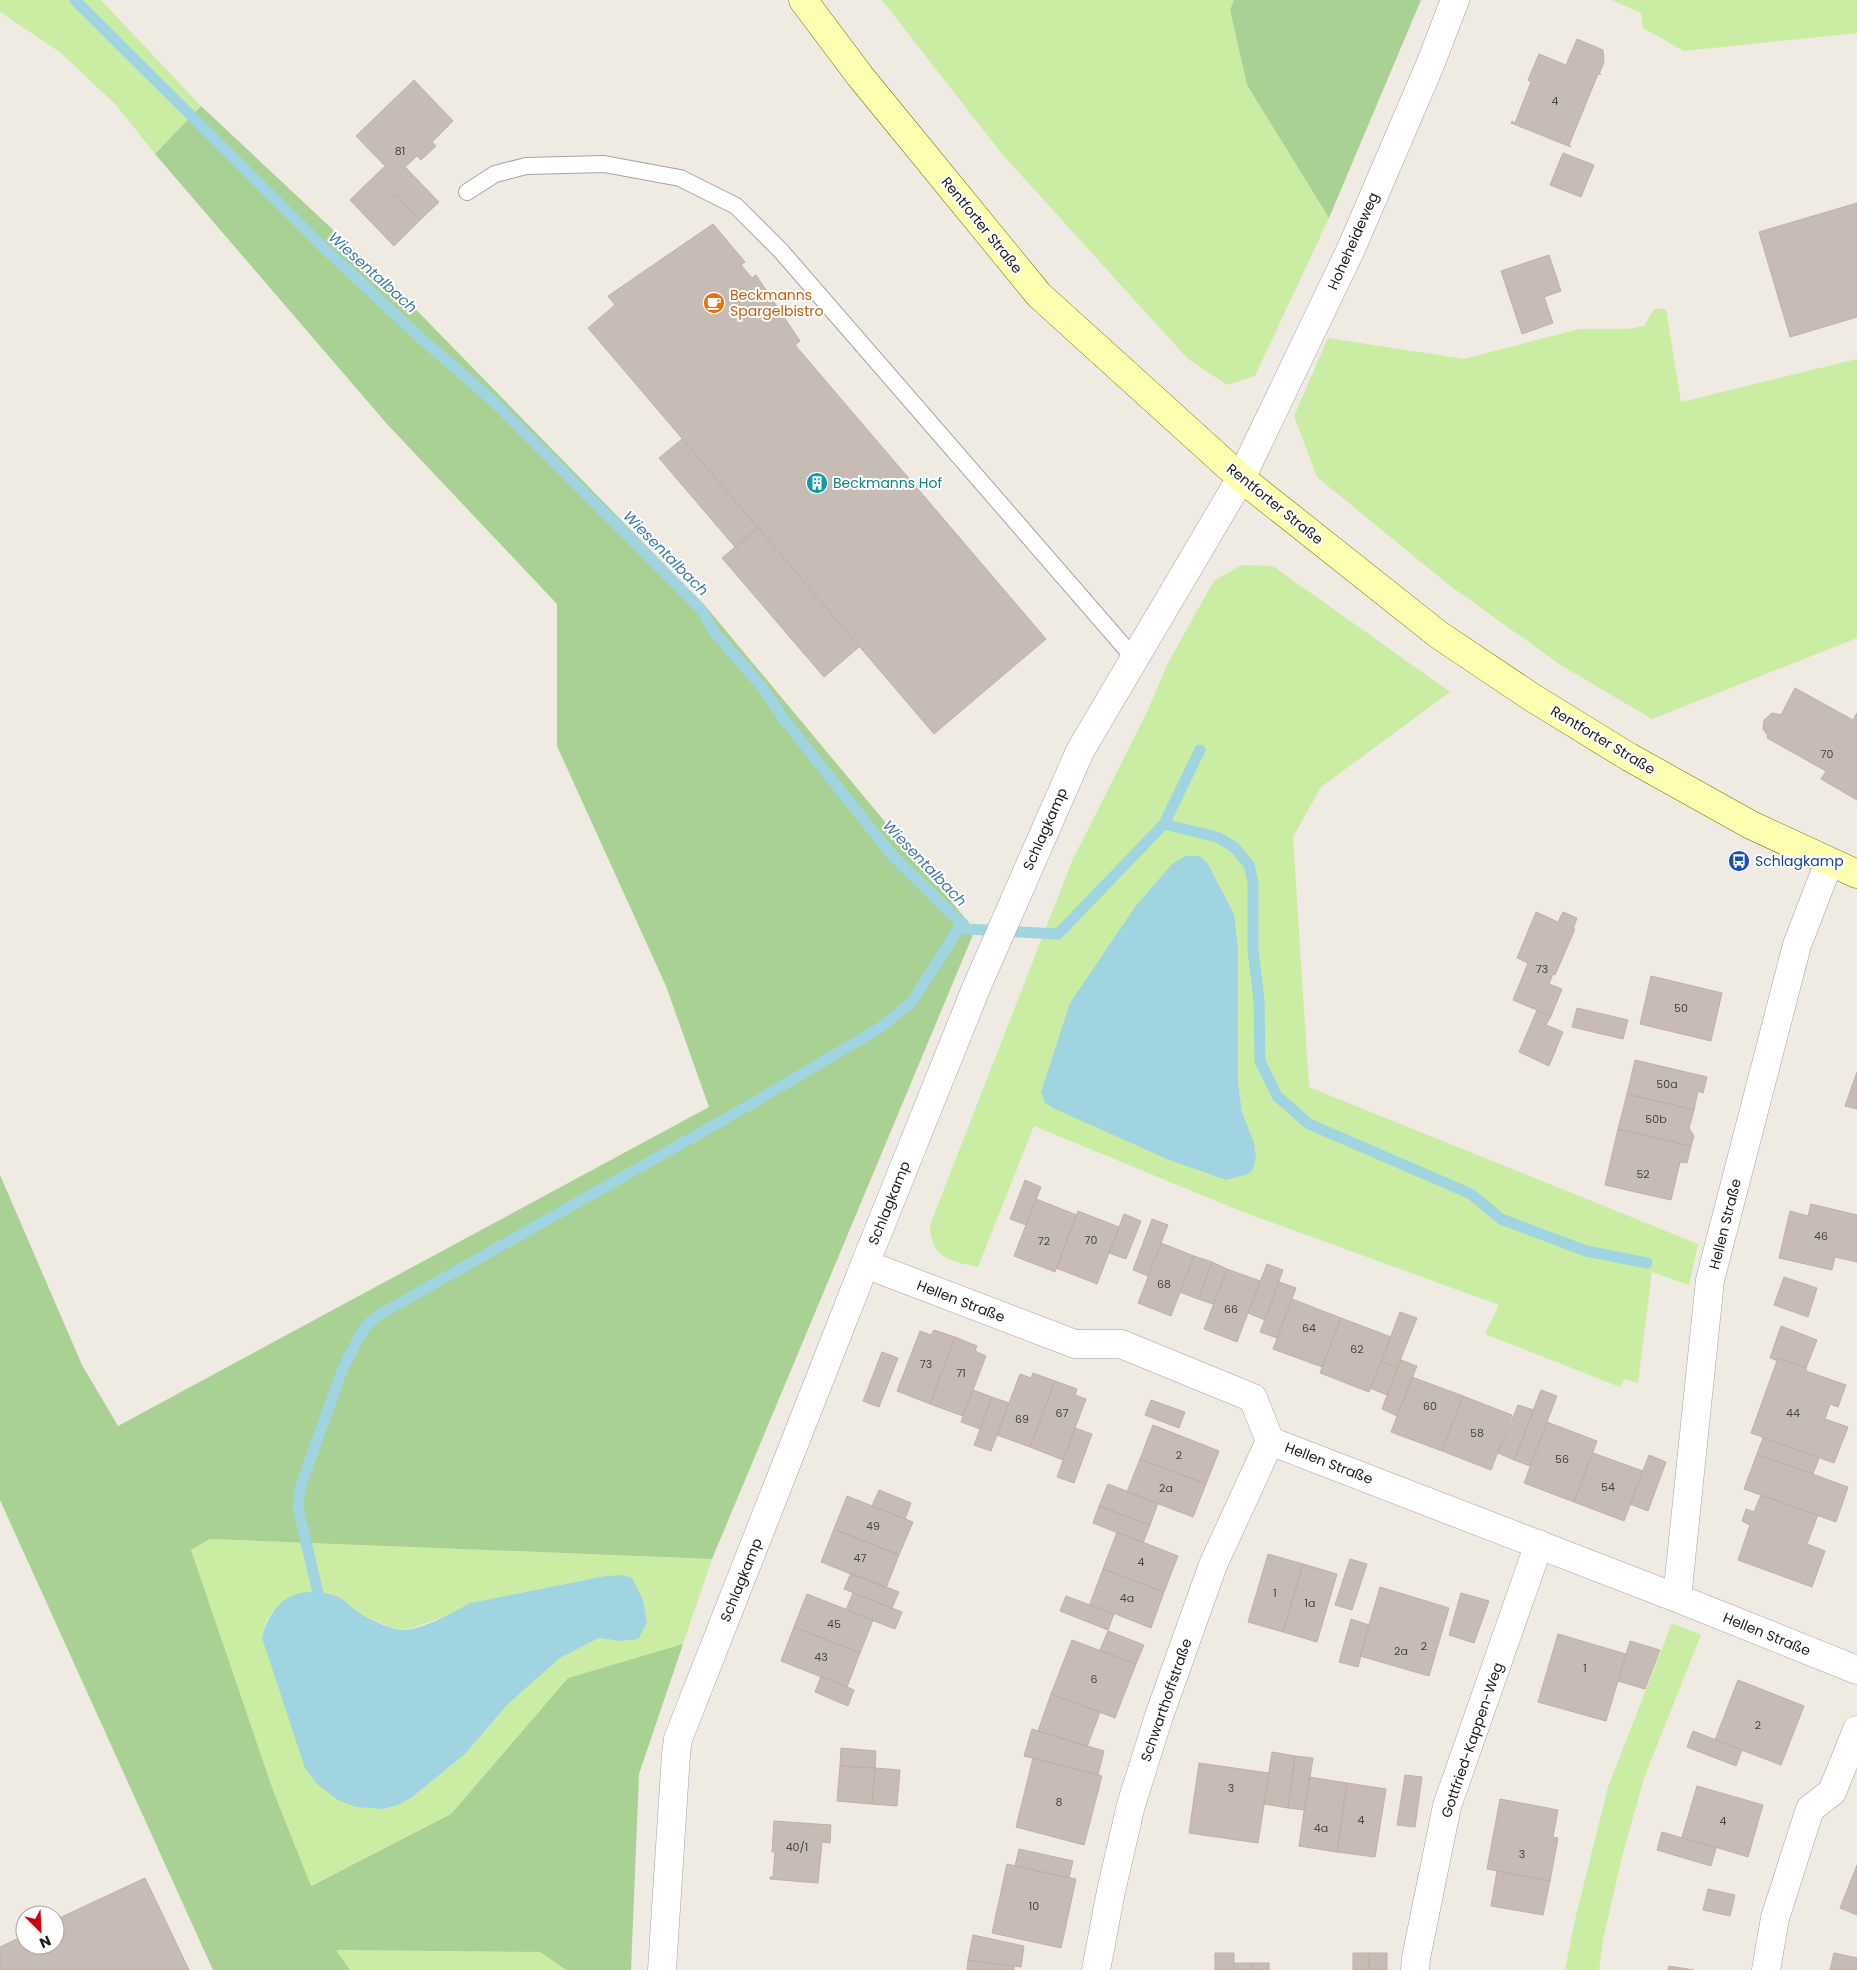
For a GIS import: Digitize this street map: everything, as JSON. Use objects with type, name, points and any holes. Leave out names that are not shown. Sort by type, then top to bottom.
[{"type":"main road","name":"Rentforter Straße","points":[[803,0],[860,76],[1038,295],[1241,478],[1440,635],[1533,698],[1629,757],[1719,807],[1857,874]]},
{"type":"street","name":"Hoheheideweg","points":[[1241,478],[1351,249],[1430,65],[1455,0]]},
{"type":"street","name":"Schlagkamp","points":[[662,1970],[678,1739],[977,986],[1080,751],[1241,478]]},
{"type":"street","name":"Hellen Straße","points":[[1677,1598],[1710,1280],[1796,945],[1830,862]]},
{"type":"street","name":"Hellen Straße","points":[[865,1264],[1074,1344],[1121,1344],[1253,1398],[1270,1441],[1539,1544],[1857,1670]]},
{"type":"street","name":"Schwarthoffstraße","points":[[1096,1970],[1111,1890],[1131,1805],[1159,1716],[1213,1565],[1270,1441]]},
{"type":"street","name":"Gottfried-Kappen-Weg","points":[[1415,1970],[1447,1806],[1539,1544]]},
{"type":"street","points":[[1766,1970],[1775,1918],[1810,1809],[1832,1792],[1857,1730]]},
{"type":"lane","points":[[467,192],[494,174],[526,166],[604,164],[680,178],[736,206],[781,251],[1134,658]]},
{"type":"green space","points":[[0,0],[101,0],[201,106],[155,154],[116,105],[61,53],[0,12]]},
{"type":"green space","points":[[882,0],[1234,0],[1230,10],[1247,85],[1329,218],[1255,376],[1227,385],[1188,359],[1002,154]]},
{"type":"green space","points":[[1234,0],[1421,0],[1329,218],[1247,85],[1230,10]]},
{"type":"green space","points":[[1612,0],[1857,0],[1857,33],[1684,51],[1643,28],[1641,13]]},
{"type":"green space","points":[[201,106],[393,286],[707,608],[975,930],[712,1559],[210,1539],[191,1550],[274,1793],[311,1886],[451,1814],[568,1678],[683,1644],[639,1774],[631,1970],[566,1970],[540,1952],[336,1950],[350,1970],[213,1970],[0,1500],[0,1175],[82,1365],[118,1426],[709,1107],[666,986],[557,746],[557,604],[387,424],[155,154]]},
{"type":"green space","points":[[1654,309],[1666,309],[1681,402],[1857,359],[1857,638],[1652,719],[1562,666],[1449,585],[1317,477],[1294,416],[1328,338],[1464,359],[1579,329],[1627,329],[1644,326]]},
{"type":"green space","points":[[1241,565],[1273,566],[1450,692],[1321,787],[1293,837],[1309,1087],[1698,1244],[1689,1285],[1652,1272],[1638,1383],[1624,1379],[1620,1387],[1485,1334],[1499,1305],[1243,1212],[1034,1126],[978,1267],[951,1260],[938,1251],[934,1245],[930,1225],[1072,861],[1148,710],[1168,663],[1214,581]],"holes":[[[1200,856],[1208,864],[1234,914],[1238,947],[1238,1082],[1242,1112],[1254,1143],[1248,1174],[1226,1180],[1169,1160]]]},
{"type":"green space","points":[[210,1539],[712,1559],[683,1644],[568,1678],[451,1814],[310,1886],[274,1793],[191,1550]],"holes":[[[621,1575],[632,1578],[643,1600],[639,1637],[633,1640],[620,1641],[599,1638],[560,1658],[508,1704],[465,1754],[411,1798],[262,1638],[266,1622],[274,1609],[350,1606],[363,1616],[398,1630],[413,1628],[454,1613],[471,1603],[605,1576]]]},
{"type":"green space","points":[[1672,1623],[1701,1635],[1644,1778],[1621,1861],[1603,1940],[1599,1970],[1565,1970],[1575,1920],[1608,1787]]},
{"type":"green space","points":[[335,1950],[540,1952],[566,1970],[350,1970]]},
{"type":"water","points":[[1186,856],[1200,856],[1208,864],[1234,914],[1238,947],[1238,1082],[1242,1112],[1254,1143],[1256,1158],[1253,1169],[1248,1174],[1226,1180],[1169,1160],[1055,1109],[1045,1103],[1041,1092],[1070,1003],[1135,907],[1172,864]]},
{"type":"water","points":[[621,1575],[632,1578],[643,1600],[647,1623],[639,1638],[620,1641],[599,1638],[560,1658],[508,1704],[465,1754],[411,1798],[398,1805],[383,1809],[356,1807],[338,1800],[317,1784],[305,1768],[262,1638],[272,1614],[288,1598],[309,1592],[336,1596],[371,1620],[396,1629],[408,1630],[436,1621],[470,1603],[605,1576]]},
{"type":"building","points":[[1577,39],[1603,50],[1604,62],[1569,145],[1571,147],[1511,123],[1512,121],[1515,123],[1531,82],[1528,80],[1539,54],[1566,65]]},
{"type":"building","points":[[414,80],[453,121],[432,142],[436,146],[421,160],[417,156],[405,167],[439,202],[420,220],[395,194],[369,220],[350,200],[385,166],[356,136]]},
{"type":"building","points":[[1563,153],[1594,165],[1581,197],[1550,185]]},
{"type":"building","points":[[395,194],[420,220],[394,246],[369,220]]},
{"type":"building","points":[[1857,203],[1857,317],[1790,337],[1759,232]]},
{"type":"building","name":"Beckmanns Hof","points":[[713,224],[745,262],[741,265],[752,278],[756,275],[800,341],[795,345],[1046,639],[934,734],[588,328],[615,305],[608,296]]},
{"type":"building","points":[[1549,255],[1561,291],[1544,297],[1553,323],[1522,334],[1501,271]]},
{"type":"building","points":[[682,439],[758,528],[735,547],[659,458]]},
{"type":"building","points":[[758,528],[859,647],[824,677],[722,558]]},
{"type":"building","points":[[1795,688],[1853,720],[1857,713],[1857,800],[1821,779],[1826,771],[1767,738],[1768,736],[1763,729],[1764,720],[1772,713],[1781,715]]},
{"type":"building","points":[[1536,912],[1558,922],[1563,912],[1577,918],[1573,929],[1575,929],[1555,975],[1553,974],[1549,984],[1562,989],[1551,1016],[1513,1000],[1528,963],[1517,958]]},
{"type":"building","points":[[1651,976],[1722,993],[1711,1041],[1640,1024]]},
{"type":"building","points":[[1577,1008],[1628,1020],[1623,1039],[1572,1027]]},
{"type":"building","points":[[1537,1010],[1551,1016],[1546,1025],[1563,1032],[1549,1066],[1519,1052]]},
{"type":"building","points":[[1635,1060],[1707,1077],[1703,1093],[1698,1091],[1694,1110],[1627,1094]]},
{"type":"building","points":[[1857,1072],[1857,1109],[1845,1106]]},
{"type":"building","points":[[1627,1094],[1694,1110],[1689,1128],[1694,1136],[1691,1146],[1618,1129]]},
{"type":"building","points":[[1618,1129],[1691,1146],[1687,1163],[1680,1162],[1671,1200],[1605,1185]]},
{"type":"building","points":[[1025,1180],[1041,1187],[1026,1225],[1010,1219]]},
{"type":"building","points":[[1036,1199],[1077,1215],[1055,1272],[1014,1256]]},
{"type":"building","points":[[1811,1204],[1857,1215],[1857,1262],[1835,1257],[1832,1270],[1779,1258],[1790,1211],[1808,1216]]},
{"type":"building","points":[[1078,1211],[1119,1227],[1097,1284],[1056,1268]]},
{"type":"building","points":[[1124,1214],[1141,1221],[1126,1259],[1109,1253]]},
{"type":"building","points":[[1152,1219],[1168,1225],[1148,1276],[1133,1270]]},
{"type":"building","points":[[1161,1243],[1194,1256],[1171,1316],[1138,1303]]},
{"type":"building","points":[[1194,1256],[1212,1262],[1198,1299],[1180,1292]]},
{"type":"building","points":[[1212,1262],[1227,1269],[1213,1304],[1198,1299]]},
{"type":"building","points":[[1267,1264],[1283,1270],[1265,1320],[1248,1313]]},
{"type":"building","points":[[1227,1269],[1260,1281],[1237,1342],[1204,1329]]},
{"type":"building","points":[[1784,1277],[1817,1288],[1808,1317],[1774,1305]]},
{"type":"building","points":[[1279,1282],[1296,1288],[1277,1338],[1260,1332]]},
{"type":"building","points":[[1292,1299],[1341,1318],[1322,1367],[1273,1349]]},
{"type":"building","points":[[1400,1312],[1417,1318],[1397,1368],[1381,1362]]},
{"type":"building","points":[[1341,1318],[1391,1337],[1369,1392],[1320,1373]]},
{"type":"building","points":[[1781,1326],[1817,1340],[1806,1368],[1778,1358],[1778,1361],[1770,1358]]},
{"type":"building","points":[[934,1330],[955,1337],[930,1404],[897,1391],[920,1331],[931,1335]]},
{"type":"building","points":[[955,1337],[977,1346],[975,1351],[986,1356],[963,1416],[930,1404]]},
{"type":"building","points":[[882,1352],[898,1358],[879,1407],[863,1401]]},
{"type":"building","points":[[1778,1358],[1806,1368],[1806,1371],[1846,1385],[1838,1407],[1830,1404],[1825,1419],[1848,1427],[1834,1463],[1751,1433]]},
{"type":"building","points":[[1401,1360],[1417,1366],[1397,1416],[1382,1409]]},
{"type":"building","points":[[1381,1362],[1397,1368],[1387,1395],[1370,1388]]},
{"type":"building","points":[[1033,1373],[1055,1381],[1030,1447],[997,1435],[1020,1374],[1031,1378]]},
{"type":"building","points":[[1412,1377],[1463,1396],[1442,1451],[1391,1432]]},
{"type":"building","points":[[1055,1381],[1077,1389],[1075,1395],[1086,1399],[1063,1460],[1030,1447]]},
{"type":"building","points":[[973,1390],[992,1397],[980,1429],[961,1422]]},
{"type":"building","points":[[1541,1390],[1557,1396],[1530,1466],[1514,1460]]},
{"type":"building","points":[[1463,1396],[1512,1415],[1491,1470],[1442,1451]]},
{"type":"building","points":[[992,1397],[1009,1403],[991,1451],[974,1445]]},
{"type":"building","points":[[1151,1400],[1185,1412],[1179,1428],[1145,1415]]},
{"type":"building","points":[[1518,1405],[1534,1410],[1514,1460],[1498,1453]]},
{"type":"building","points":[[1547,1422],[1597,1441],[1574,1502],[1524,1483]]},
{"type":"building","points":[[1153,1425],[1219,1451],[1206,1484],[1140,1459]]},
{"type":"building","points":[[1075,1428],[1092,1434],[1074,1483],[1057,1477]]},
{"type":"building","points":[[1763,1438],[1819,1458],[1813,1474],[1757,1454]]},
{"type":"building","points":[[1593,1453],[1643,1471],[1624,1521],[1574,1502]]},
{"type":"building","points":[[1757,1454],[1848,1487],[1836,1522],[1744,1489]]},
{"type":"building","points":[[1649,1455],[1666,1462],[1648,1511],[1630,1504]]},
{"type":"building","points":[[1140,1459],[1206,1484],[1193,1517],[1127,1492]]},
{"type":"building","points":[[1108,1484],[1158,1503],[1150,1525],[1099,1506]]},
{"type":"building","points":[[879,1490],[911,1503],[905,1519],[872,1506]]},
{"type":"building","points":[[1761,1495],[1818,1515],[1807,1544],[1825,1551],[1812,1587],[1738,1560],[1750,1525],[1742,1521],[1746,1509],[1754,1512]]},
{"type":"building","points":[[847,1496],[913,1522],[899,1555],[834,1529]]},
{"type":"building","points":[[1099,1506],[1150,1525],[1143,1543],[1093,1523]]},
{"type":"building","points":[[834,1529],[899,1555],[886,1588],[821,1562]]},
{"type":"building","points":[[1117,1532],[1178,1556],[1164,1592],[1103,1569]]},
{"type":"building","points":[[1268,1554],[1303,1564],[1283,1632],[1248,1622]]},
{"type":"building","points":[[1350,1559],[1367,1564],[1352,1610],[1335,1605]]},
{"type":"building","points":[[1303,1564],[1337,1574],[1317,1642],[1283,1632]]},
{"type":"building","points":[[1103,1569],[1164,1592],[1151,1628],[1090,1604]]},
{"type":"building","points":[[851,1573],[899,1592],[892,1608],[844,1589]]},
{"type":"building","points":[[1380,1587],[1449,1608],[1429,1676],[1360,1656]]},
{"type":"building","points":[[853,1593],[902,1612],[895,1629],[846,1610]]},
{"type":"building","points":[[1461,1593],[1489,1601],[1474,1643],[1449,1635]]},
{"type":"building","points":[[807,1594],[873,1620],[860,1653],[794,1627]]},
{"type":"building","points":[[1066,1596],[1114,1614],[1108,1630],[1060,1611]]},
{"type":"building","points":[[1351,1619],[1369,1625],[1358,1667],[1339,1662]]},
{"type":"building","points":[[794,1627],[860,1653],[847,1687],[781,1661]]},
{"type":"building","points":[[1108,1631],[1144,1645],[1136,1664],[1100,1650]]},
{"type":"building","points":[[1558,1634],[1626,1654],[1606,1721],[1538,1702]]},
{"type":"building","points":[[1072,1640],[1136,1664],[1115,1718],[1051,1694]]},
{"type":"building","points":[[1630,1641],[1660,1650],[1645,1689],[1618,1681]]},
{"type":"building","points":[[821,1676],[854,1690],[848,1706],[815,1692]]},
{"type":"building","points":[[1738,1680],[1804,1706],[1781,1765],[1715,1740]]},
{"type":"building","points":[[1051,1694],[1100,1712],[1087,1747],[1038,1731]]},
{"type":"building","points":[[1032,1729],[1104,1751],[1098,1775],[1024,1756]]},
{"type":"building","points":[[1693,1731],[1742,1750],[1736,1766],[1687,1747]]},
{"type":"building","points":[[841,1748],[876,1751],[875,1768],[840,1766]]},
{"type":"building","points":[[1272,1752],[1295,1756],[1288,1808],[1264,1804]]},
{"type":"building","points":[[1295,1756],[1313,1758],[1305,1810],[1288,1808]]},
{"type":"building","points":[[1033,1758],[1102,1776],[1084,1845],[1016,1827]]},
{"type":"building","points":[[1199,1763],[1269,1773],[1258,1843],[1189,1833]]},
{"type":"building","points":[[840,1766],[875,1768],[872,1804],[837,1801]]},
{"type":"building","points":[[875,1768],[900,1770],[897,1806],[872,1804]]},
{"type":"building","points":[[1405,1775],[1422,1777],[1415,1827],[1397,1825]]},
{"type":"building","points":[[1309,1777],[1347,1783],[1337,1852],[1299,1846]]},
{"type":"building","points":[[1347,1783],[1386,1789],[1375,1857],[1337,1852]]},
{"type":"building","points":[[1697,1786],[1763,1805],[1748,1857],[1682,1837]]},
{"type":"building","points":[[1500,1799],[1558,1810],[1553,1837],[1558,1838],[1550,1881],[1487,1869]]},
{"type":"building","points":[[774,1821],[831,1825],[830,1843],[822,1842],[818,1883],[770,1879],[770,1877],[773,1877],[775,1852],[772,1852]]},
{"type":"building","points":[[1662,1832],[1716,1848],[1711,1866],[1657,1850]]},
{"type":"building","points":[[1019,1849],[1073,1861],[1069,1878],[1015,1866]]},
{"type":"building","points":[[1007,1864],[1076,1879],[1061,1948],[992,1933]]},
{"type":"building","points":[[1857,1865],[1857,1915],[1840,1908]]},
{"type":"building","points":[[1497,1871],[1550,1881],[1543,1915],[1491,1906]]},
{"type":"building","points":[[145,1878],[189,1970],[0,1970],[0,1947],[15,1940],[15,1955],[65,1955],[65,1915]]},
{"type":"building","points":[[1708,1889],[1735,1895],[1730,1916],[1703,1910]]},
{"type":"building","points":[[973,1935],[1024,1946],[1021,1967],[968,1960]]},
{"type":"building","points":[[1215,1953],[1234,1953],[1234,1970],[1215,1970]]},
{"type":"building","points":[[1353,1953],[1369,1953],[1369,1970],[1353,1970]]},
{"type":"building","points":[[1369,1953],[1387,1953],[1387,1970],[1369,1970]]},
{"type":"building","points":[[1834,1953],[1857,1958],[1857,1970],[1830,1970]]},
{"type":"building","points":[[968,1960],[1014,1966],[1014,1970],[967,1970]]},
{"type":"building","points":[[1234,1963],[1252,1963],[1252,1970],[1234,1970]]},
{"type":"building","points":[[1252,1963],[1269,1963],[1269,1970],[1252,1970]]},
{"type":"building","points":[[1669,1966],[1694,1970],[1668,1970]]},
{"type":"waterway","name":"Wiesentalbach","points":[[75,0],[322,246],[414,332],[493,401],[701,609],[715,633],[763,688],[786,722],[892,855],[967,929],[1058,934],[1164,824],[1200,750]]},
{"type":"waterway","points":[[1164,824],[1217,837],[1234,847],[1249,865],[1253,882],[1253,950],[1259,1000],[1260,1061],[1277,1096],[1309,1124],[1471,1194],[1501,1219],[1586,1251],[1647,1263]]},
{"type":"waterway","points":[[318,1593],[298,1508],[300,1488],[343,1368],[364,1328],[377,1316],[739,1111],[880,1028],[912,1002],[962,923]]},
{"type":"place","name":"Beckmanns Spargelbistro","points":[[714,303]]},
{"type":"place","name":"Beckmanns Hof","points":[[817,483]]},
{"type":"place","name":"Schlagkamp","points":[[1739,861]]}]
